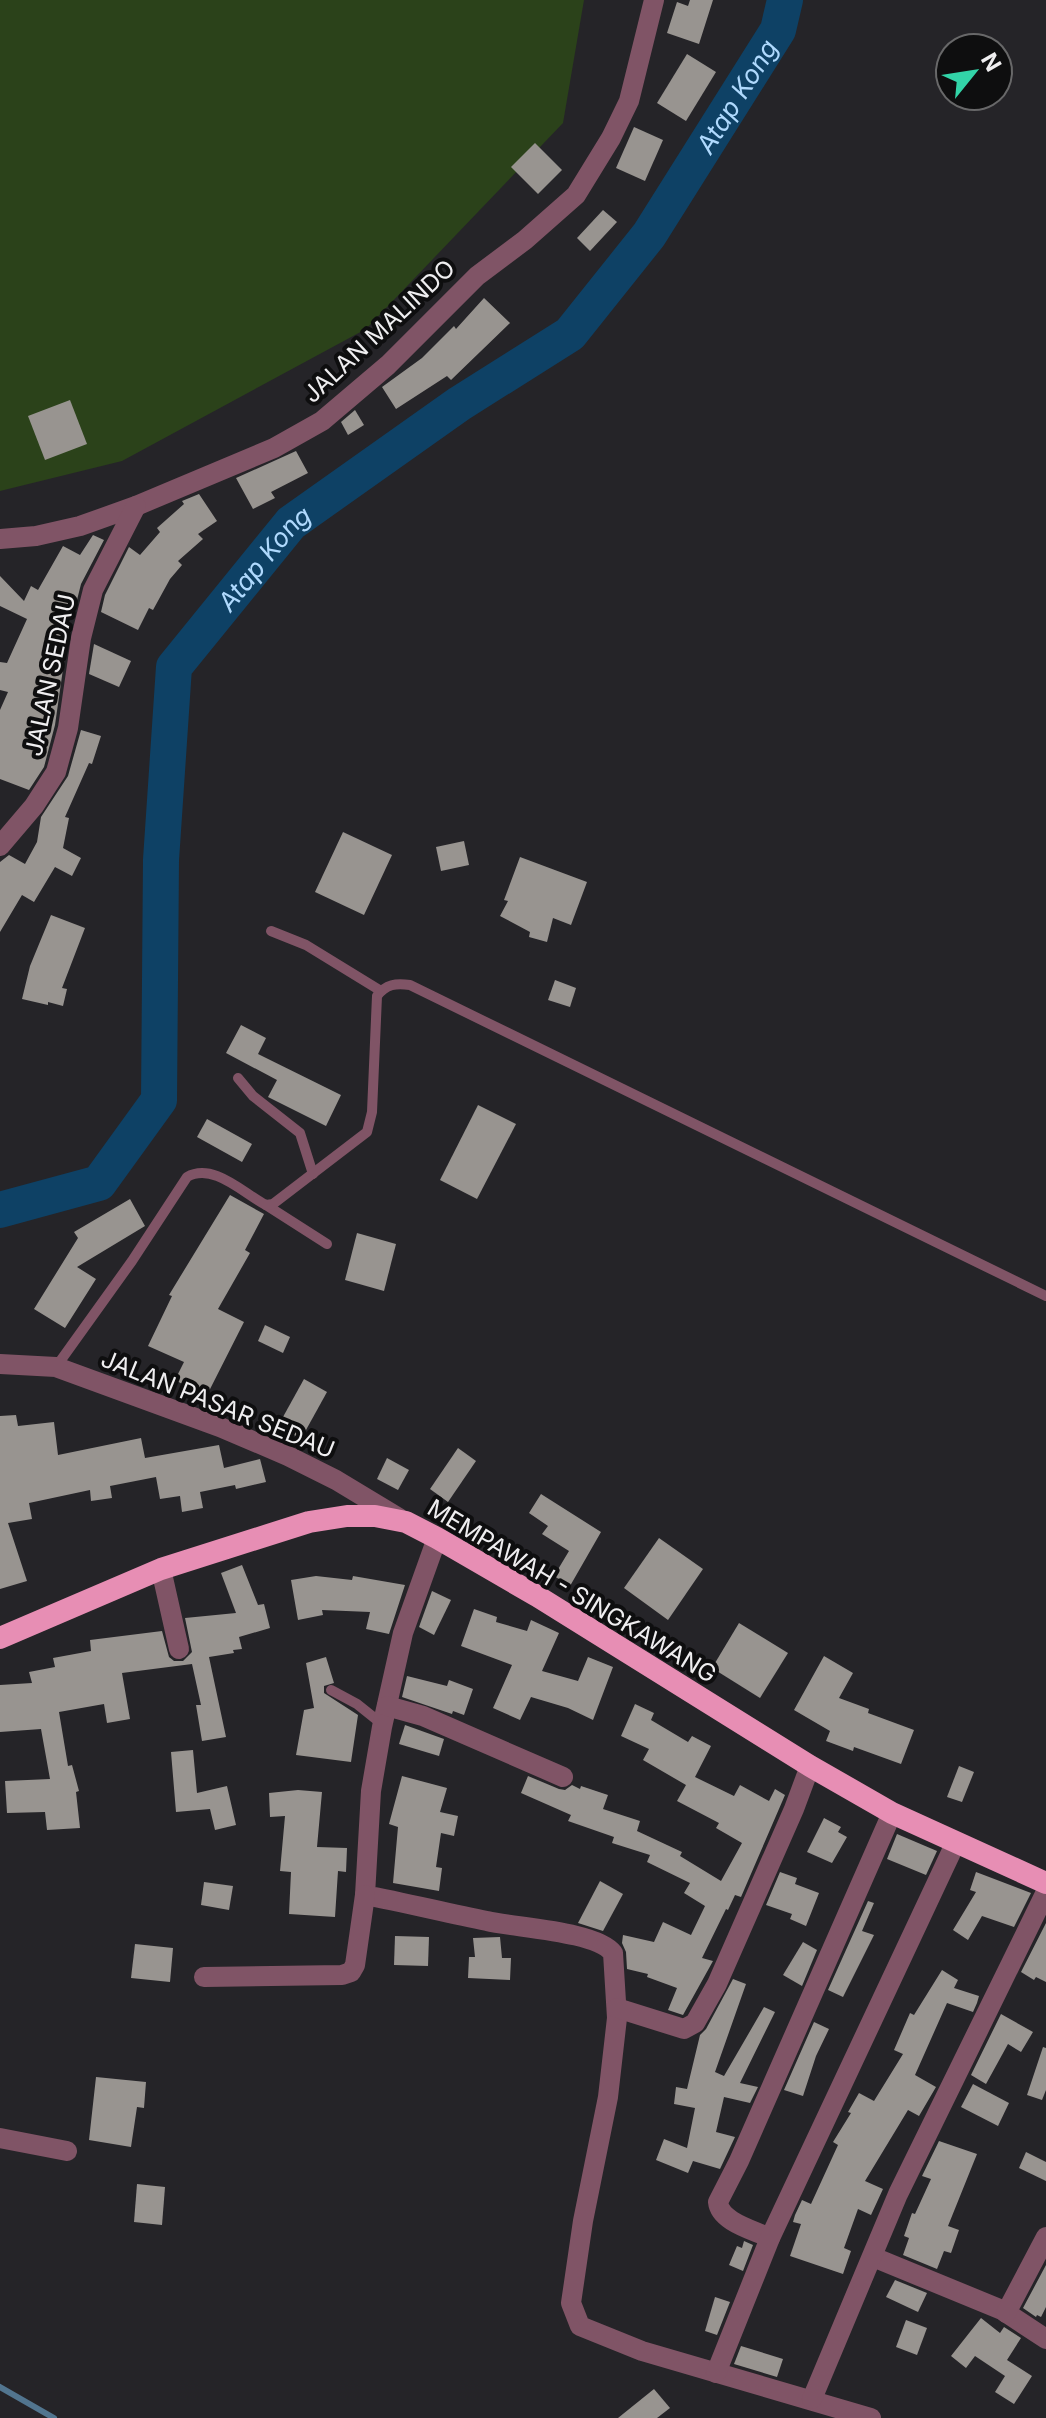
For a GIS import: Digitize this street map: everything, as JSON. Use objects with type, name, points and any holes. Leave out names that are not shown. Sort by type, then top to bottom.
[{"type":"highway","name":"MEMPAWAH - SINGKAWANG","points":[[0,1638],[161,1569],[309,1522],[347,1516],[375,1516],[406,1522],[643,1660],[810,1766],[892,1813],[1046,1883]]},
{"type":"street","name":"JALAN MALINDO","points":[[0,539],[36,536],[80,526],[136,506],[274,448],[322,421],[388,365],[477,276],[525,240],[576,195],[611,138],[629,101],[654,0]]},
{"type":"street","name":"JALAN SEDAU","points":[[0,846],[34,806],[56,772],[68,728],[81,638],[93,590],[136,506]]},
{"type":"street","name":"JALAN PASAR SEDAU","points":[[0,1364],[56,1367],[220,1427],[336,1480],[406,1522]]},
{"type":"street","points":[[204,1977],[342,1975],[351,1972],[355,1965],[365,1895],[371,1791],[385,1715],[403,1633],[437,1538]]},
{"type":"street","points":[[161,1569],[179,1649]]},
{"type":"street","points":[[385,1715],[423,1716],[563,1777]]},
{"type":"street","points":[[617,2008],[684,2029],[695,2023],[717,1984],[810,1766]]},
{"type":"street","points":[[770,2238],[727,2217],[720,2211],[718,2202],[739,2161],[892,1813]]},
{"type":"street","points":[[716,2373],[770,2238],[955,1844]]},
{"type":"street","points":[[812,2399],[898,2194],[1046,1892]]},
{"type":"street","points":[[365,1895],[490,1922],[571,1935],[606,1945],[613,1953],[617,2008],[608,2097],[583,2221],[571,2307],[583,2328],[642,2351],[871,2418]]},
{"type":"street","points":[[0,2138],[67,2151]]},
{"type":"street","points":[[1006,2313],[1046,2237]]},
{"type":"street","points":[[873,2257],[1006,2313],[1046,2339]]},
{"type":"lane","points":[[271,931],[306,945],[381,991]]},
{"type":"lane","points":[[266,1205],[279,1200],[367,1132],[372,1112],[377,996],[398,983],[410,985],[1046,1296]]},
{"type":"lane","points":[[238,1078],[253,1096],[300,1133],[313,1174]]},
{"type":"lane","points":[[56,1367],[132,1261],[187,1177],[195,1172],[210,1172],[327,1244]]},
{"type":"lane","points":[[331,1690],[385,1715]]},
{"type":"green space","points":[[0,0],[584,0],[563,123],[366,329],[122,461],[0,491]]},
{"type":"building","points":[[690,0],[713,0],[699,44],[667,33],[677,2],[688,6]]},
{"type":"building","points":[[687,54],[716,72],[686,121],[657,103]]},
{"type":"building","points":[[634,127],[663,140],[645,181],[616,168]]},
{"type":"building","points":[[535,143],[562,170],[538,194],[511,167]]},
{"type":"building","points":[[603,210],[617,222],[590,251],[577,238]]},
{"type":"building","points":[[484,298],[510,323],[451,380],[447,376],[396,409],[382,387],[422,358],[454,326],[456,329]]},
{"type":"building","points":[[70,400],[87,444],[45,460],[28,416]]},
{"type":"building","points":[[355,410],[364,425],[348,435],[341,422]]},
{"type":"building","points":[[296,451],[308,473],[271,492],[275,498],[253,509],[236,478]]},
{"type":"building","points":[[199,494],[217,521],[198,534],[203,539],[178,561],[182,565],[170,579],[153,610],[149,608],[138,630],[101,612],[105,595],[129,547],[140,555],[160,532],[157,528],[184,504],[182,501]]},
{"type":"building","points":[[93,535],[104,540],[81,584],[75,608],[60,638],[67,641],[55,725],[44,767],[29,790],[0,779],[0,710],[8,692],[0,690],[0,662],[7,663],[27,619],[0,606],[0,576],[24,601],[31,586],[38,590],[63,546],[80,555]]},
{"type":"building","points":[[94,644],[131,661],[119,687],[89,674]]},
{"type":"building","points":[[81,730],[101,736],[92,764],[89,763],[65,817],[69,818],[63,848],[81,858],[72,876],[55,867],[34,902],[22,895],[0,932],[0,862],[9,855],[25,864],[37,842],[41,817],[68,776]]},
{"type":"building","points":[[343,832],[392,855],[364,915],[315,892]]},
{"type":"building","points":[[464,841],[469,865],[441,871],[436,847]]},
{"type":"building","points":[[520,857],[587,882],[571,925],[553,918],[547,942],[529,937],[530,932],[500,916],[508,901],[504,900]]},
{"type":"building","points":[[51,915],[85,928],[62,988],[67,989],[63,1006],[22,999],[30,966]]},
{"type":"building","points":[[555,980],[576,988],[570,1007],[548,1000]]},
{"type":"building","points":[[241,1025],[266,1038],[258,1054],[341,1095],[326,1126],[268,1097],[277,1080],[226,1053]]},
{"type":"building","points":[[478,1105],[516,1124],[477,1199],[440,1180]]},
{"type":"building","points":[[207,1119],[252,1144],[242,1162],[197,1137]]},
{"type":"building","points":[[230,1195],[264,1214],[245,1250],[250,1253],[218,1309],[244,1322],[206,1397],[175,1380],[184,1362],[148,1346],[172,1296],[169,1295]]},
{"type":"building","points":[[130,1199],[145,1226],[77,1267],[96,1279],[65,1328],[34,1309],[78,1238],[74,1232]]},
{"type":"building","points":[[357,1233],[396,1244],[384,1291],[345,1280]]},
{"type":"building","points":[[265,1325],[290,1337],[283,1353],[258,1341]]},
{"type":"building","points":[[304,1379],[327,1392],[301,1439],[278,1426]]},
{"type":"building","points":[[16,1415],[18,1426],[54,1422],[58,1455],[141,1438],[145,1458],[219,1445],[224,1468],[260,1459],[266,1482],[236,1489],[235,1485],[200,1492],[203,1508],[182,1512],[180,1496],[160,1499],[156,1477],[110,1486],[112,1498],[91,1501],[90,1490],[29,1503],[32,1519],[8,1523],[27,1581],[0,1589],[0,1416]]},
{"type":"building","points":[[458,1448],[476,1461],[448,1502],[430,1489]]},
{"type":"building","points":[[387,1458],[409,1470],[398,1490],[377,1479]]},
{"type":"building","points":[[541,1494],[601,1532],[570,1586],[554,1576],[569,1551],[542,1534],[548,1526],[529,1513]]},
{"type":"building","points":[[659,1538],[703,1569],[668,1620],[624,1588]]},
{"type":"building","points":[[242,1565],[258,1605],[264,1604],[270,1628],[239,1637],[242,1649],[233,1650],[234,1653],[209,1657],[226,1737],[202,1741],[196,1705],[201,1705],[192,1664],[122,1673],[130,1719],[107,1723],[104,1704],[59,1712],[68,1766],[72,1765],[79,1791],[76,1792],[80,1828],[47,1830],[45,1812],[7,1813],[5,1781],[50,1779],[41,1729],[0,1732],[0,1685],[32,1683],[29,1672],[55,1667],[53,1658],[91,1651],[90,1640],[162,1631],[169,1657],[174,1661],[183,1661],[192,1652],[185,1618],[236,1613],[221,1573]]},
{"type":"building","points":[[316,1576],[352,1580],[353,1576],[405,1585],[389,1634],[366,1629],[370,1612],[322,1610],[323,1615],[298,1620],[291,1580]]},
{"type":"building","points":[[432,1591],[451,1600],[434,1635],[419,1627]]},
{"type":"building","points":[[474,1609],[497,1617],[496,1622],[527,1631],[531,1620],[559,1633],[542,1671],[578,1681],[588,1657],[613,1667],[593,1720],[568,1708],[531,1697],[520,1720],[493,1708],[512,1665],[461,1646]]},
{"type":"building","points":[[739,1623],[788,1653],[760,1698],[712,1668]]},
{"type":"building","points":[[824,1656],[853,1673],[839,1698],[869,1709],[868,1713],[914,1730],[901,1764],[854,1747],[853,1751],[826,1741],[830,1731],[794,1710]]},
{"type":"building","points":[[326,1657],[334,1683],[324,1686],[324,1693],[358,1715],[351,1762],[296,1755],[304,1710],[314,1708],[306,1663]]},
{"type":"building","points":[[407,1676],[447,1686],[449,1680],[473,1689],[464,1715],[402,1697]]},
{"type":"building","points":[[635,1704],[654,1713],[651,1720],[688,1742],[692,1736],[711,1746],[695,1777],[734,1796],[740,1785],[769,1801],[775,1789],[785,1795],[741,1897],[735,1895],[726,1909],[702,1958],[713,1961],[683,2015],[668,2010],[677,1988],[647,1977],[648,1974],[627,1969],[622,1943],[623,1935],[654,1942],[663,1922],[691,1935],[705,1906],[684,1893],[690,1883],[647,1862],[650,1855],[612,1843],[614,1837],[568,1821],[571,1815],[521,1793],[528,1776],[559,1789],[565,1790],[572,1785],[580,1789],[581,1786],[608,1795],[603,1809],[640,1821],[637,1831],[682,1852],[680,1856],[721,1881],[742,1843],[716,1828],[719,1823],[677,1801],[686,1785],[643,1760],[649,1749],[621,1736]]},
{"type":"building","points":[[405,1725],[444,1739],[439,1756],[399,1744]]},
{"type":"building","points":[[193,1750],[197,1793],[227,1786],[236,1825],[215,1830],[210,1809],[176,1812],[171,1752]]},
{"type":"building","points":[[959,1766],[974,1772],[962,1802],[947,1797]]},
{"type":"building","points":[[402,1776],[447,1788],[440,1812],[458,1816],[454,1836],[441,1833],[436,1867],[442,1868],[439,1891],[393,1883],[398,1827],[389,1824]]},
{"type":"building","points":[[298,1790],[322,1792],[317,1847],[347,1848],[346,1872],[338,1871],[335,1917],[289,1914],[291,1872],[280,1871],[285,1816],[270,1817],[269,1793]]},
{"type":"building","points":[[824,1818],[841,1827],[838,1832],[847,1837],[832,1863],[807,1852]]},
{"type":"building","points":[[897,1834],[937,1851],[926,1875],[887,1859]]},
{"type":"building","points":[[780,1872],[797,1878],[795,1884],[819,1893],[806,1926],[790,1919],[792,1914],[766,1905]]},
{"type":"building","points":[[976,1872],[1031,1893],[1014,1927],[982,1916],[968,1940],[953,1930],[976,1892],[970,1890]]},
{"type":"building","points":[[600,1881],[623,1894],[603,1931],[578,1923]]},
{"type":"building","points":[[204,1882],[233,1886],[229,1910],[201,1905]]},
{"type":"building","points":[[868,1901],[874,1903],[862,1931],[874,1935],[843,1997],[828,1990]]},
{"type":"building","points":[[1046,1923],[1046,1982],[1036,1977],[1034,1980],[1021,1972]]},
{"type":"building","points":[[395,1936],[429,1937],[428,1966],[394,1965]]},
{"type":"building","points":[[500,1937],[502,1958],[511,1958],[510,1980],[468,1978],[469,1957],[475,1957],[473,1938]]},
{"type":"building","points":[[803,1942],[817,1950],[802,1986],[783,1975]]},
{"type":"building","points":[[135,1944],[173,1948],[170,1982],[131,1978]]},
{"type":"building","points":[[942,1970],[958,1980],[954,1988],[979,1996],[977,2003],[973,2012],[947,2003],[915,2075],[936,2087],[919,2116],[908,2110],[865,2181],[883,2189],[871,2215],[858,2209],[844,2248],[851,2251],[843,2274],[790,2256],[801,2224],[793,2222],[795,2215],[802,2200],[811,2204],[838,2145],[833,2142],[851,2113],[848,2112],[859,2093],[874,2101],[903,2054],[894,2050],[910,2013],[914,2015]]},
{"type":"building","points":[[733,1979],[746,1984],[715,2072],[724,2076],[764,2007],[775,2012],[740,2083],[758,2087],[750,2103],[724,2097],[716,2132],[735,2137],[720,2169],[693,2161],[688,2173],[656,2160],[664,2139],[687,2148],[695,2108],[674,2104],[676,2087],[687,2089],[700,2035]]},
{"type":"building","points":[[1001,2014],[1033,2032],[1021,2052],[1008,2044],[986,2084],[971,2075]]},
{"type":"building","points":[[814,2022],[829,2029],[803,2096],[784,2090]]},
{"type":"building","points":[[1043,2047],[1046,2048],[1046,2090],[1042,2100],[1027,2095]]},
{"type":"building","points":[[96,2077],[146,2082],[144,2108],[137,2107],[131,2147],[89,2140]]},
{"type":"building","points":[[973,2084],[1009,2103],[998,2126],[961,2107]]},
{"type":"building","points":[[939,2141],[977,2154],[948,2226],[959,2230],[951,2253],[944,2251],[937,2269],[903,2255],[909,2238],[904,2236],[912,2213],[915,2214],[931,2179],[922,2176]]},
{"type":"building","points":[[1026,2152],[1046,2162],[1046,2181],[1019,2168]]},
{"type":"building","points":[[137,2184],[165,2187],[162,2225],[134,2222]]},
{"type":"building","points":[[744,2241],[753,2245],[743,2271],[729,2265],[737,2246],[742,2248]]},
{"type":"building","points":[[1046,2265],[1046,2307],[1041,2317],[1036,2317],[1023,2308]]},
{"type":"building","points":[[895,2280],[927,2293],[918,2312],[886,2297]]},
{"type":"building","points":[[715,2297],[730,2302],[717,2335],[705,2331]]},
{"type":"building","points":[[981,2318],[1000,2333],[1004,2327],[1021,2338],[1007,2360],[1032,2376],[1014,2404],[995,2392],[1005,2376],[975,2356],[966,2368],[951,2356]]},
{"type":"building","points":[[906,2320],[927,2328],[917,2355],[896,2347]]},
{"type":"building","points":[[741,2346],[783,2359],[777,2377],[734,2364]]},
{"type":"building","points":[[654,2389],[670,2408],[657,2418],[618,2418]]},
{"type":"waterway","name":"Atap Kong","points":[[0,1210],[99,1183],[159,1100],[161,860],[174,667],[291,523],[459,404],[570,334],[649,235],[778,30],[785,0]]},
{"type":"waterway","points":[[0,2387],[54,2418]]}]
